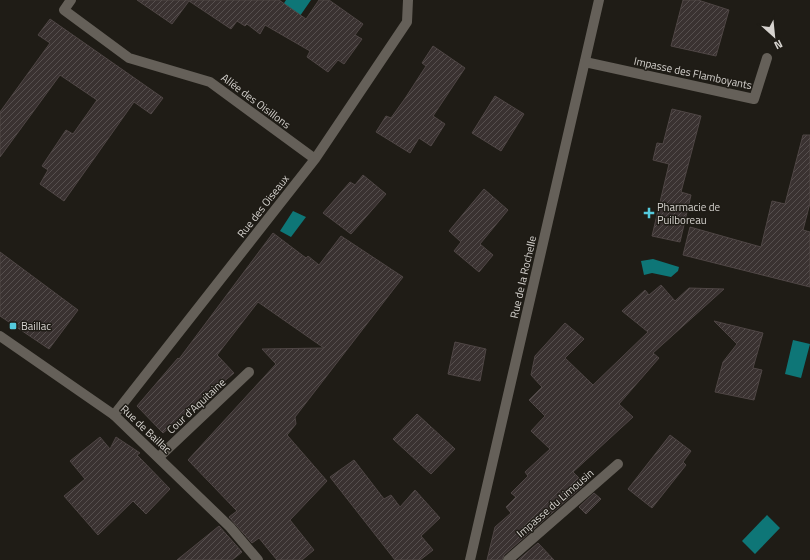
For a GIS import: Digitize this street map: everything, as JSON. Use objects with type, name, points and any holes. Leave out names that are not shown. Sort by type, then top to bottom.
[{"type":"street","name":"Allée des Oisillons","points":[[71,0],[64,10],[129,58],[210,82],[315,160]]},
{"type":"street","name":"Rue des Oiseaux","points":[[114,415],[315,160],[407,22],[408,0]]},
{"type":"street","name":"Rue de la Rochelle","points":[[470,560],[599,0]]},
{"type":"street","name":"Impasse des Flamboyants","points":[[585,62],[754,99],[767,58]]},
{"type":"street","name":"Rue de Baillac","points":[[0,336],[114,415],[230,527],[258,560]]},
{"type":"street","name":"Cour d'Aquitaine","points":[[159,457],[249,372]]},
{"type":"street","name":"Impasse du Limousin","points":[[508,560],[618,464]]},
{"type":"water","points":[[286,0],[311,0],[293,26],[277,14]]},
{"type":"water","points":[[293,211],[306,217],[291,237],[280,231]]},
{"type":"water","points":[[653,259],[679,267],[678,271],[671,277],[652,273],[644,275],[641,261]]},
{"type":"water","points":[[793,340],[810,344],[801,378],[785,374]]},
{"type":"water","points":[[767,515],[780,528],[755,554],[742,541]]},
{"type":"building","points":[[137,0],[279,0],[306,19],[319,0],[329,0],[363,24],[355,35],[362,39],[344,64],[338,60],[328,72],[307,57],[310,51],[265,25],[260,34],[247,24],[245,26],[237,21],[231,29],[189,1],[172,24]]},
{"type":"building","points":[[683,0],[698,0],[729,10],[716,56],[671,46]]},
{"type":"building","points":[[50,19],[163,98],[151,114],[134,102],[64,201],[40,184],[48,170],[42,166],[66,130],[73,134],[97,100],[60,75],[0,157],[0,112],[50,43],[38,35]]},
{"type":"building","points":[[433,46],[465,68],[433,116],[445,124],[431,146],[419,138],[410,153],[376,132],[386,116],[391,118],[406,97],[426,66],[422,63]]},
{"type":"building","points":[[495,96],[524,114],[501,151],[472,133]]},
{"type":"building","points":[[672,109],[701,116],[681,192],[691,195],[680,242],[652,236],[669,164],[653,160],[657,143],[663,144]]},
{"type":"building","points":[[803,135],[810,135],[810,203],[803,230],[810,232],[810,287],[683,255],[690,227],[761,247],[772,201],[785,204]]},
{"type":"building","points":[[363,175],[386,194],[351,234],[323,213],[350,182],[355,185]]},
{"type":"building","points":[[484,189],[508,210],[480,244],[493,255],[479,272],[454,251],[461,242],[449,231]]},
{"type":"building","points":[[273,233],[306,258],[308,256],[319,265],[341,236],[403,277],[295,417],[296,424],[287,435],[327,481],[290,520],[314,550],[302,560],[277,560],[259,538],[252,543],[229,517],[237,511],[188,460],[276,364],[262,349],[324,348],[258,302],[217,355],[234,373],[163,433],[137,406],[178,358],[179,359]]},
{"type":"building","points":[[0,252],[78,310],[49,349],[0,316]]},
{"type":"building","points":[[661,285],[675,301],[689,288],[724,289],[653,353],[659,358],[619,404],[633,417],[573,472],[585,484],[504,555],[502,560],[487,560],[495,527],[511,513],[506,507],[516,497],[511,493],[528,476],[525,472],[550,449],[531,431],[545,416],[529,400],[542,387],[531,375],[535,356],[565,323],[584,339],[565,358],[593,385],[648,332],[622,311],[645,290],[649,295]]},
{"type":"building","points":[[714,321],[763,333],[753,368],[762,370],[754,400],[715,392],[723,362],[737,344]]},
{"type":"building","points":[[455,342],[486,349],[480,381],[448,374]]},
{"type":"building","points":[[417,414],[455,449],[431,474],[393,439]]},
{"type":"building","points":[[670,435],[691,451],[683,462],[686,465],[652,508],[628,489]]},
{"type":"building","points":[[100,437],[110,449],[116,437],[140,453],[137,455],[170,489],[146,514],[133,501],[98,535],[64,496],[85,479],[70,461]]},
{"type":"building","points":[[354,460],[384,499],[391,495],[400,507],[415,490],[440,518],[421,536],[433,550],[420,560],[395,560],[330,477]]},
{"type":"building","points":[[594,493],[601,499],[586,514],[579,507]]},
{"type":"building","points":[[219,526],[242,552],[232,560],[177,560]]},
{"type":"building","points":[[538,543],[554,560],[518,560]]},
{"type":"place","name":"Pharmacie de Puilboreau","points":[[649,213]]},
{"type":"place","name":"Baillac","points":[[13,326]]}]
